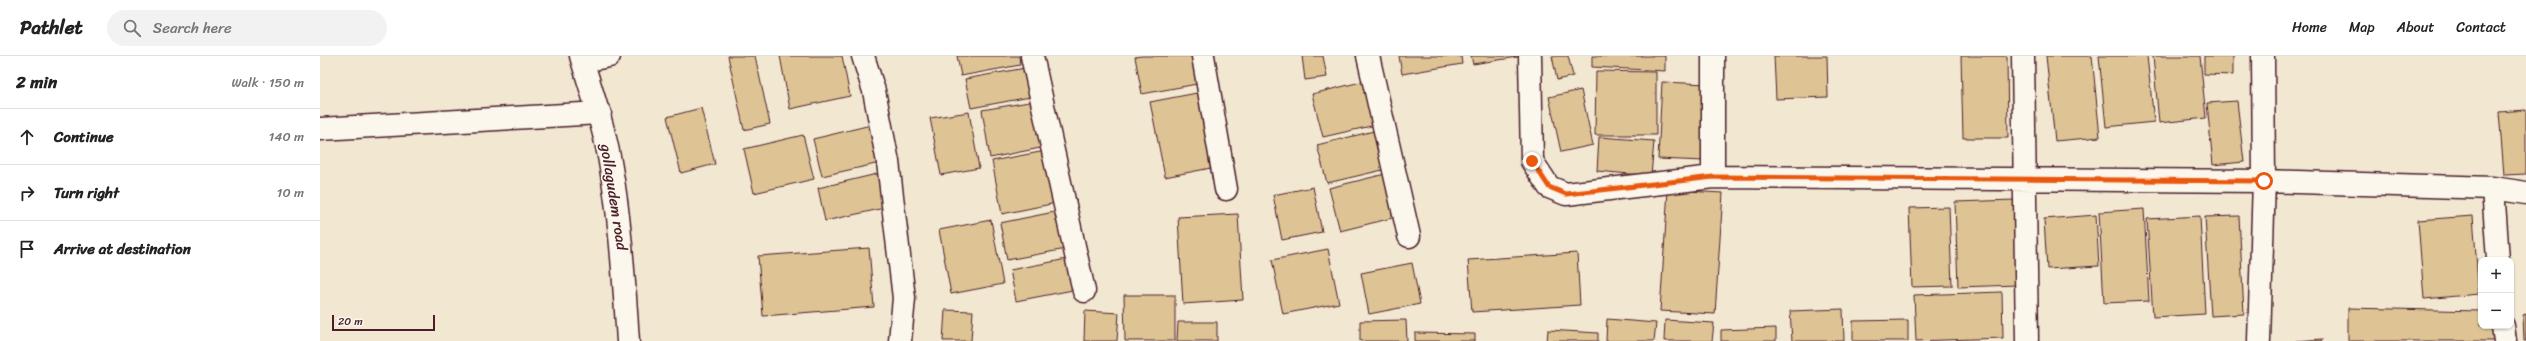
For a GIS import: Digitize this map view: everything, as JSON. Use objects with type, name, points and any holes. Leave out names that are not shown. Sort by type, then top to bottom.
[{"type":"street","points":[[582,58],[609,56]]},
{"type":"street","points":[[863,56],[874,91],[888,162],[904,298],[900,341]]},
{"type":"street","points":[[1032,56],[1084,291]]},
{"type":"street","points":[[1203,56],[1226,189]]},
{"type":"street","points":[[1368,56],[1409,236]]},
{"type":"street","points":[[1530,56],[1532,161],[1549,187],[1566,194],[1713,177],[2025,178],[2264,181],[2493,188],[2526,193]]},
{"type":"street","points":[[1713,56],[1713,177]]},
{"type":"street","points":[[2023,56],[2027,341]]},
{"type":"street","points":[[2259,341],[2264,181],[2263,56]]},
{"type":"street","name":"gollagudem road","points":[[582,58],[600,112],[611,167],[622,245],[628,341]]},
{"type":"street","points":[[320,129],[600,112]]},
{"type":"street","points":[[2493,188],[2498,257]]},
{"type":"street","points":[[2504,329],[2505,341]]},
{"type":"building","points":[[728,56],[755,56],[770,124],[744,130]]},
{"type":"building","points":[[780,56],[842,56],[850,96],[790,109]]},
{"type":"building","points":[[957,56],[1019,56],[1020,65],[961,76]]},
{"type":"building","points":[[1192,56],[1197,84],[1142,94],[1135,57]]},
{"type":"building","points":[[1302,56],[1323,56],[1327,77],[1305,80]]},
{"type":"building","points":[[1399,56],[1461,56],[1462,64],[1402,74]]},
{"type":"building","points":[[1471,56],[1524,56],[1473,64]]},
{"type":"building","points":[[1552,56],[1568,56],[1573,76],[1557,80]]},
{"type":"building","points":[[1592,56],[1665,56],[1665,71],[1592,67]]},
{"type":"building","points":[[1774,56],[1827,56],[1828,97],[1776,99]]},
{"type":"building","points":[[1961,56],[2007,56],[2008,138],[1963,138]]},
{"type":"building","points":[[2046,56],[2092,56],[2100,137],[2055,141]]},
{"type":"building","points":[[2099,56],[2147,56],[2154,122],[2106,127]]},
{"type":"building","points":[[2153,56],[2200,56],[2206,118],[2159,123]]},
{"type":"building","points":[[2204,56],[2233,56],[2233,75],[2204,74]]},
{"type":"building","points":[[1025,68],[1030,97],[971,108],[965,79]]},
{"type":"building","points":[[1596,71],[1656,72],[1656,135],[1595,135]]},
{"type":"building","points":[[1369,80],[1380,124],[1323,137],[1312,94]]},
{"type":"building","points":[[1662,82],[1708,84],[1704,161],[1658,159]]},
{"type":"building","points":[[1581,90],[1593,145],[1561,152],[1549,97]]},
{"type":"building","points":[[1202,92],[1216,167],[1165,177],[1150,102]]},
{"type":"building","points":[[1041,100],[1050,146],[990,158],[982,110]]},
{"type":"building","points":[[2237,101],[2244,162],[2213,165],[2207,103]]},
{"type":"building","points":[[701,108],[715,164],[681,173],[667,117]]},
{"type":"building","points":[[2526,110],[2526,174],[2504,175],[2499,112]]},
{"type":"building","points":[[969,112],[979,168],[941,175],[930,118]]},
{"type":"building","points":[[871,125],[880,163],[822,176],[813,139]]},
{"type":"building","points":[[1382,129],[1391,168],[1327,183],[1317,145]]},
{"type":"building","points":[[803,135],[814,179],[754,193],[744,149]]},
{"type":"building","points":[[1599,137],[1654,141],[1651,176],[1597,171]]},
{"type":"building","points":[[1051,150],[1061,202],[1002,214],[992,161]]},
{"type":"building","points":[[881,173],[889,207],[825,221],[818,188]]},
{"type":"building","points":[[1389,173],[1400,216],[1340,231],[1329,188]]},
{"type":"building","points":[[1313,187],[1322,232],[1282,240],[1273,195]]},
{"type":"building","points":[[1668,190],[1723,193],[1715,314],[1660,311]]},
{"type":"building","points":[[2015,200],[2018,285],[1958,287],[1955,202]]},
{"type":"building","points":[[1949,207],[1952,286],[1912,287],[1909,208]]},
{"type":"building","points":[[2144,209],[2149,301],[2104,303],[2099,212]]},
{"type":"building","points":[[1059,211],[1066,249],[1007,260],[1000,223]]},
{"type":"building","points":[[1238,214],[1243,300],[1183,304],[1178,217]]},
{"type":"building","points":[[2096,215],[2099,266],[2047,269],[2044,219]]},
{"type":"building","points":[[2200,216],[2205,314],[2153,317],[2147,219]]},
{"type":"building","points":[[2239,216],[2244,314],[2211,316],[2205,217]]},
{"type":"building","points":[[2473,216],[2478,294],[2424,299],[2418,220]]},
{"type":"building","points":[[991,220],[1003,284],[951,294],[939,230]]},
{"type":"building","points":[[869,248],[874,307],[763,316],[758,256]]},
{"type":"building","points":[[1328,249],[1339,303],[1283,314],[1272,260]]},
{"type":"building","points":[[1577,253],[1580,305],[1472,312],[1468,260]]},
{"type":"building","points":[[1072,258],[1078,289],[1016,301],[1010,270]]},
{"type":"building","points":[[1412,263],[1420,304],[1369,314],[1361,273]]},
{"type":"building","points":[[2002,292],[2003,338],[1916,341],[1914,295]]},
{"type":"building","points":[[1124,295],[1175,295],[1175,341],[1125,341]]},
{"type":"building","points":[[2348,308],[2478,311],[2478,329],[2493,329],[2493,341],[2348,341]]},
{"type":"building","points":[[1843,309],[1844,341],[1792,341],[1790,311]]},
{"type":"building","points":[[945,310],[973,311],[971,341],[943,341]]},
{"type":"building","points":[[1085,311],[1119,313],[1117,341],[1084,341]]},
{"type":"building","points":[[2526,314],[2526,341],[2524,341],[2523,315]]},
{"type":"building","points":[[1607,319],[1656,323],[1654,341],[1606,341]]},
{"type":"building","points":[[1406,320],[1407,341],[1360,341],[1360,321]]},
{"type":"building","points":[[1665,320],[1714,323],[1712,341],[1664,341]]},
{"type":"building","points":[[1908,320],[1908,341],[1853,341],[1853,321]]},
{"type":"building","points":[[1178,322],[1217,322],[1217,341],[1177,341]]},
{"type":"building","points":[[1776,328],[1776,341],[1721,341],[1721,330]]},
{"type":"building","points":[[1548,330],[1598,333],[1598,341],[1547,341]]},
{"type":"building","points":[[1415,333],[1475,334],[1475,341],[1415,341]]},
{"type":"building","points":[[2322,339],[2322,341],[2296,341]]},
{"type":"route","points":[[1532,161],[1541,178],[1549,187],[1566,194],[1713,177],[2025,178],[2264,181]]}]
